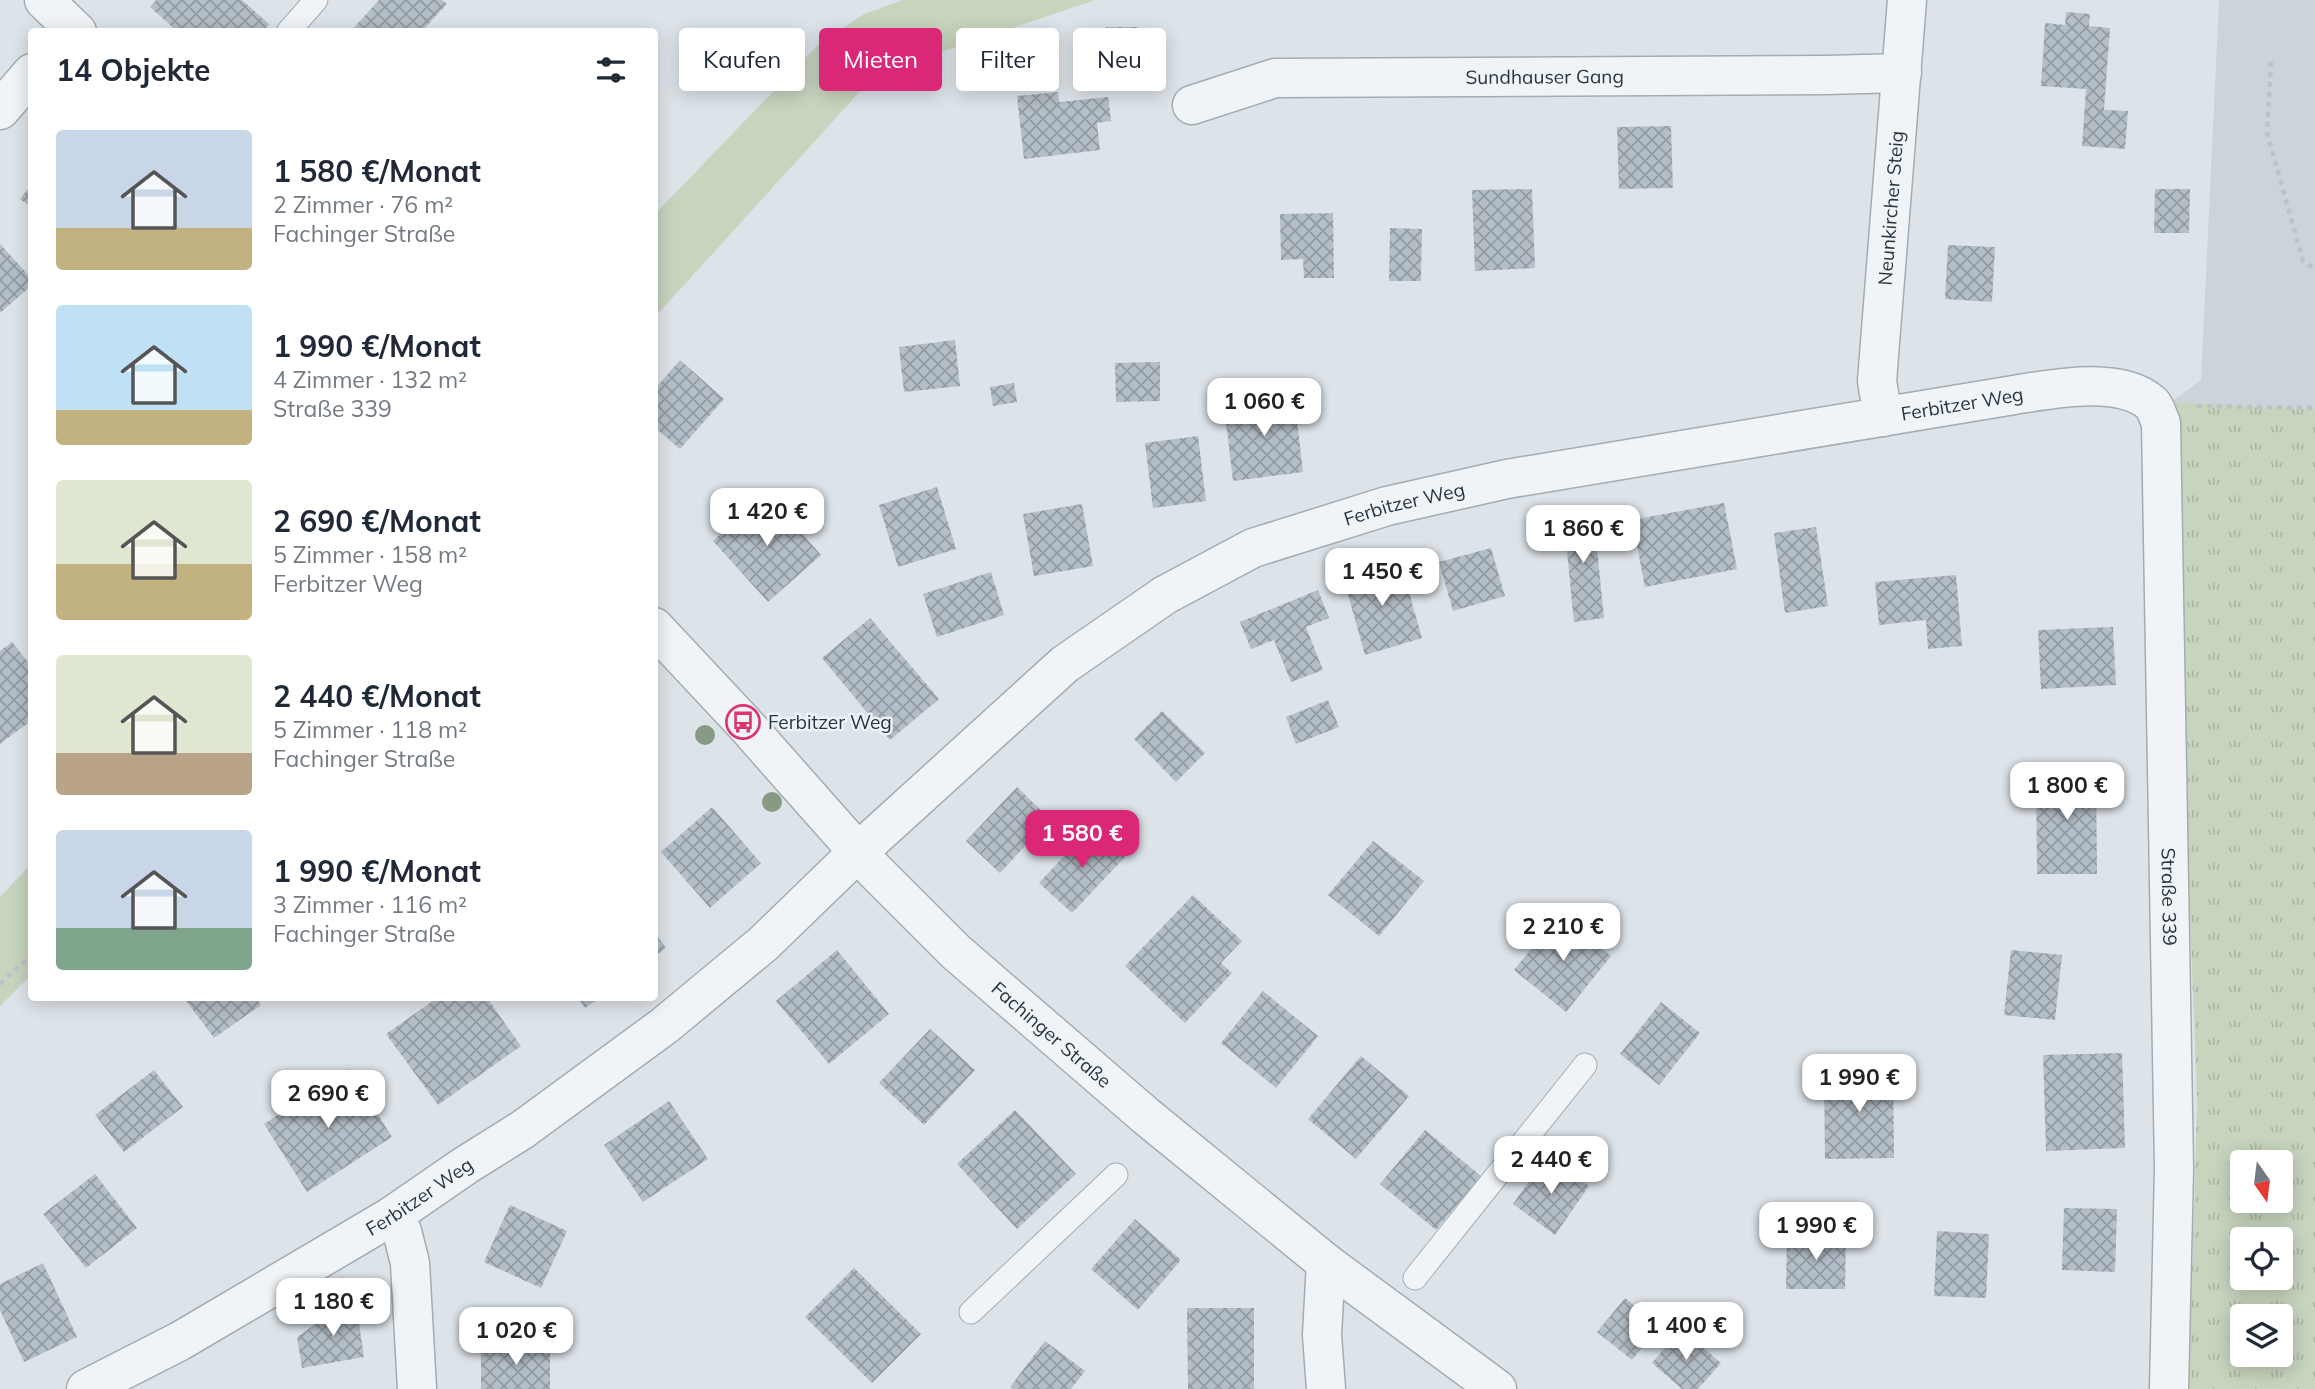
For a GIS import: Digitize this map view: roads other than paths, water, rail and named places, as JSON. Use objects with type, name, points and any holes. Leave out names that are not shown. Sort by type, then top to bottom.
[{"type":"street","points":[[44,0],[70,28]]},
{"type":"street","name":"Neunkircher Steig","points":[[1883,417],[1877,381],[1907,0]]},
{"type":"street","name":"Sundhauser Gang","points":[[1192,105],[1275,78],[1902,73]]},
{"type":"street","points":[[0,110],[28,78]]},
{"type":"street","name":"Ferbitzer Weg","points":[[86,1389],[180,1341],[392,1216],[522,1130],[664,1026],[763,944],[858,852],[1065,664],[1166,595],[1253,548],[1387,506],[1507,479],[2062,388],[2109,387],[2137,394],[2154,405]]},
{"type":"street","name":"Straße 339","points":[[2154,405],[2161,423],[2173,1141],[2169,1389]]},
{"type":"street","name":"Fachinger Straße","points":[[658,631],[735,713],[858,852],[956,952],[1146,1116],[1326,1263],[1497,1389]]},
{"type":"street","points":[[392,1216],[402,1231],[410,1264],[417,1389]]},
{"type":"street","points":[[1326,1263],[1322,1335],[1326,1389]]},
{"type":"lane","points":[[292,28],[316,0]]},
{"type":"lane","points":[[1415,1278],[1585,1065]]},
{"type":"lane","points":[[971,1312],[1116,1175]]},
{"type":"place","name":"Ferbitzer Weg","points":[[743,722]]}]
